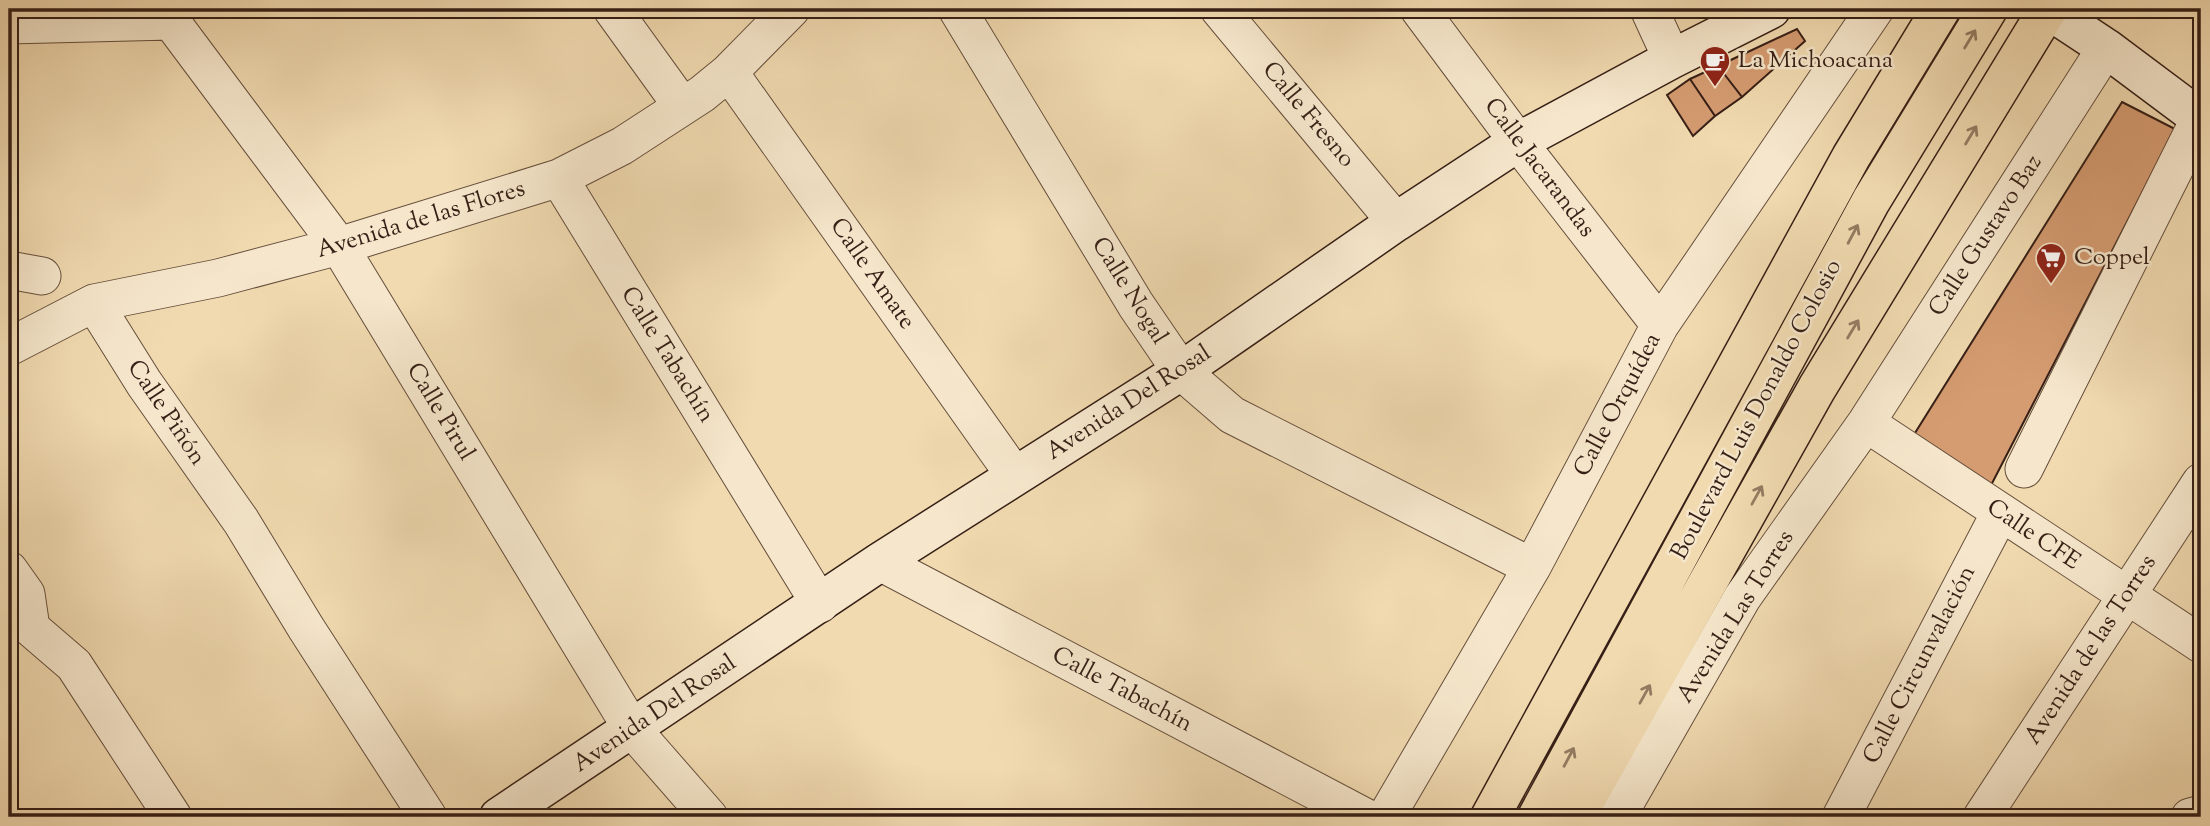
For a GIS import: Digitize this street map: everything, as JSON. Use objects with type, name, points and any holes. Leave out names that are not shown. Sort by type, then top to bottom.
[{"type":"highway","points":[[1468,817],[1912,9]]},
{"type":"highway","name":"Boulevard Luis Donaldo Colosio","points":[[1490,817],[1844,169],[1941,9]]},
{"type":"highway","name":"Boulevard Luis Donaldo Colosio","points":[[1537,817],[1871,201],[1988,9]]},
{"type":"highway","points":[[1576,817],[1817,388],[2048,9]]},
{"type":"street","points":[[612,9],[682,106]]},
{"type":"street","name":"Avenida de las Flores","points":[[9,346],[94,303],[218,278],[339,246],[559,178],[622,146],[729,72],[790,9]]},
{"type":"street","name":"Calle Nogal","points":[[957,9],[1136,305],[1181,371],[1232,415],[1532,567]]},
{"type":"street","name":"Calle Fresno","points":[[1219,9],[1396,222]]},
{"type":"street","name":"Calle Jacarandas","points":[[1419,9],[1660,325]]},
{"type":"street","points":[[1649,9],[1672,59]]},
{"type":"street","name":"Avenida Del Rosal","points":[[499,817],[880,562],[1181,371],[1396,222],[1518,142],[1771,9]]},
{"type":"street","name":"Calle Orquídea","points":[[1386,817],[1532,567],[1660,325],[1875,9]]},
{"type":"street","points":[[2024,469],[2201,119],[2106,48],[2048,9]]},
{"type":"street","points":[[9,25],[169,15]]},
{"type":"street","name":"Calle Pirul","points":[[169,15],[339,246],[632,729],[709,817]]},
{"type":"street","name":"Calle Gustavo Baz","points":[[1866,423],[2106,48]]},
{"type":"street","name":"Calle Amate","points":[[729,72],[1015,476]]},
{"type":"street","name":"Calle Tabachín","points":[[559,178],[820,604]]},
{"type":"street","name":"Calle Piñón","points":[[94,303],[144,383],[241,521],[306,628],[428,817]]},
{"type":"street","name":"Calle CFE","points":[[1866,423],[2201,644]]},
{"type":"street","name":"Avenida Las Torres","points":[[1617,817],[1742,598],[1866,423]]},
{"type":"street","name":"Avenida de las Torres","points":[[1982,817],[2201,482]]},
{"type":"street","name":"Calle Circunvalación","points":[[1841,817],[2000,513]]},
{"type":"street","name":"Calle Tabachín","points":[[880,562],[1365,817]]},
{"type":"street","points":[[17,582],[31,628],[74,665],[173,817]]},
{"type":"street","points":[[2190,817],[2201,814]]},
{"type":"building","points":[[1797,29],[1805,41],[1742,97],[1718,66]]},
{"type":"building","name":"La Michoacana","points":[[1718,66],[1742,97],[1715,116],[1690,79]]},
{"type":"building","points":[[1690,79],[1715,116],[1693,136],[1667,95]]},
{"type":"building","name":"Coppel","points":[[2122,102],[2175,129],[1987,493],[1910,441]]},
{"type":"place","name":"La Michoacana","points":[[1715,88]]},
{"type":"place","name":"Coppel","points":[[2051,285]]}]
